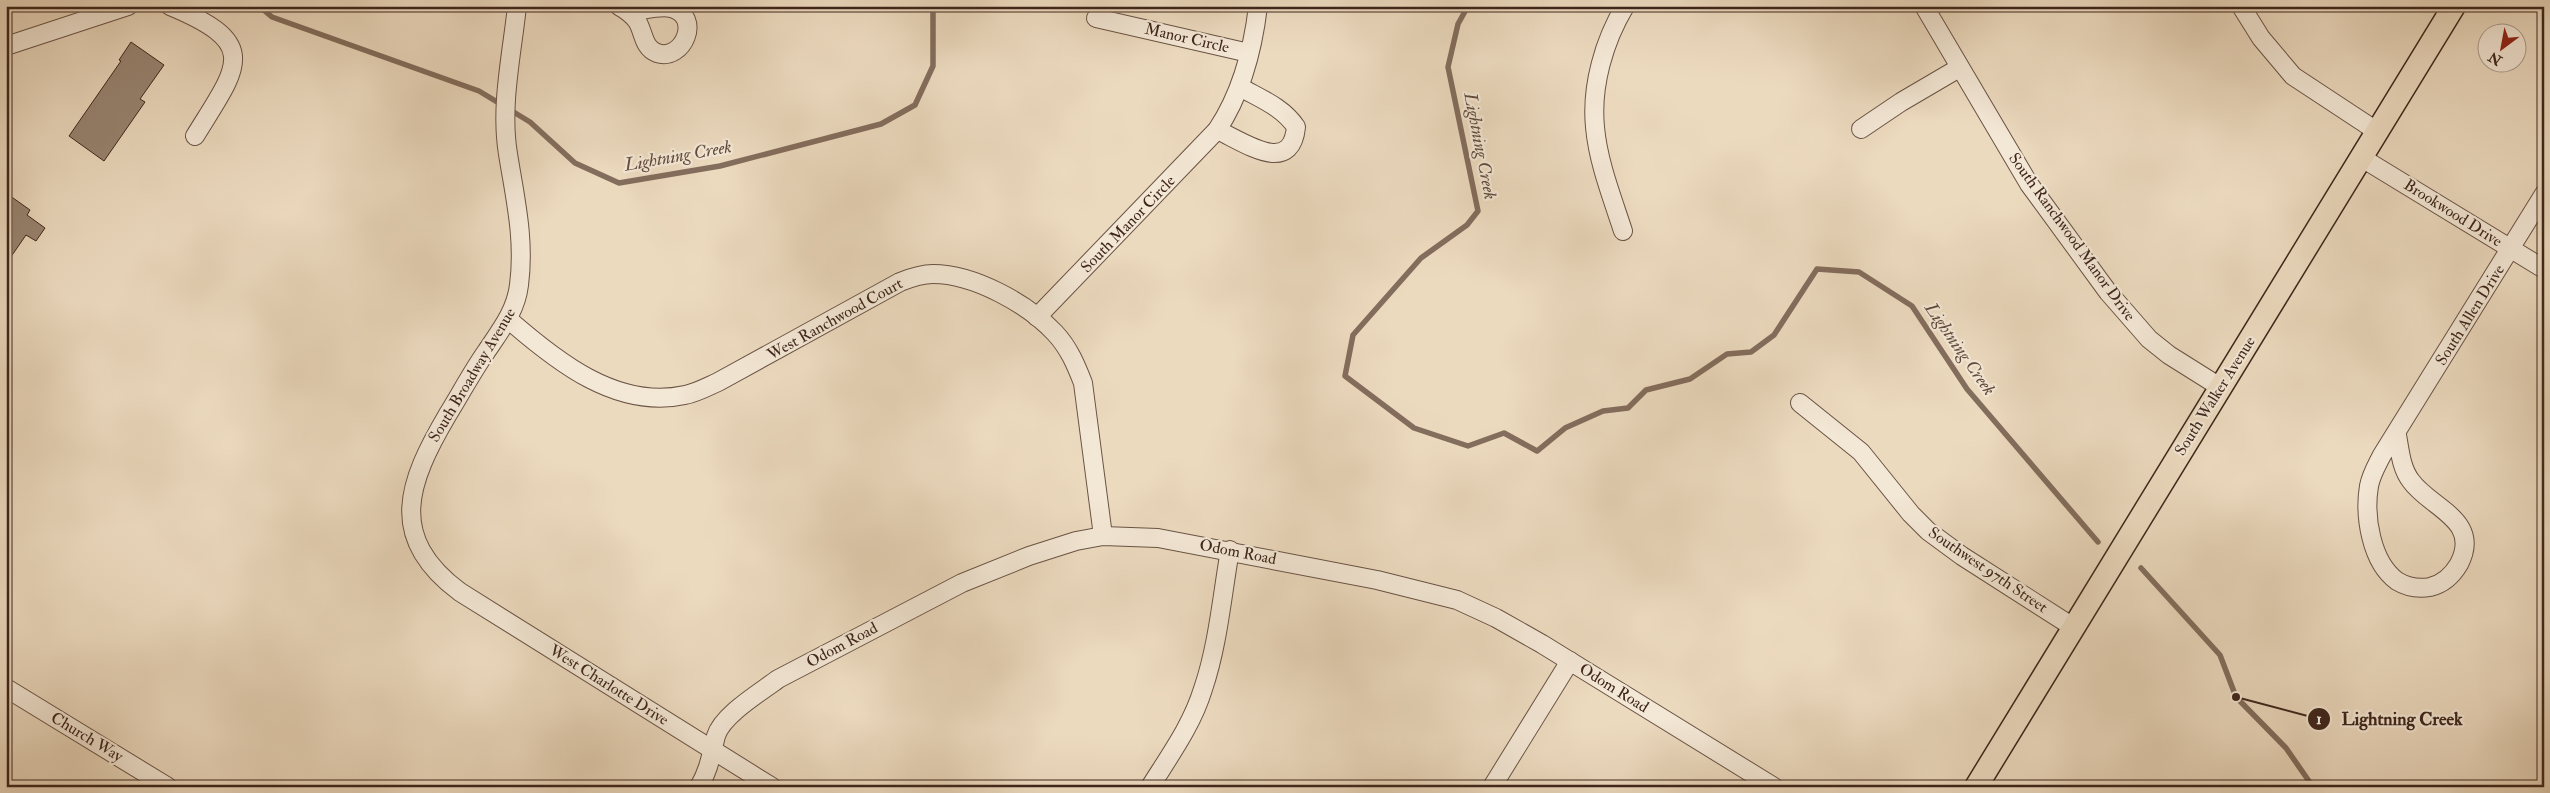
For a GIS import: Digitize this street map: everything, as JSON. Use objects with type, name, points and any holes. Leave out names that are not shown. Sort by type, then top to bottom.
[{"type":"main road","name":"South Walker Avenue","points":[[1976,787],[2454,6]]},
{"type":"street","points":[[6,46],[128,6]]},
{"type":"street","points":[[170,6],[198,18],[223,34],[235,56],[231,78],[195,136]]},
{"type":"street","name":"South Broadway Avenue","points":[[446,582],[422,550],[413,531],[410,498],[420,467],[432,442],[484,354],[508,319],[519,287],[522,243],[508,154],[508,87],[517,6]]},
{"type":"street","name":"South Manor Circle","points":[[1038,317],[1217,130],[1229,111],[1240,86],[1249,53],[1258,6]]},
{"type":"street","points":[[1623,231],[1600,158],[1595,127],[1595,110],[1600,67],[1608,40],[1625,6]]},
{"type":"street","name":"South Ranchwood Manor Drive","points":[[1924,6],[2029,184],[2131,320],[2169,355],[2220,387]]},
{"type":"street","points":[[2241,6],[2278,61],[2293,76],[2378,132]]},
{"type":"street","name":"Manor Circle","points":[[1096,18],[1249,53]]},
{"type":"street","points":[[1861,129],[1901,102],[1959,68]]},
{"type":"street","points":[[1217,130],[1256,149],[1273,154],[1285,150],[1291,144],[1296,127],[1292,120],[1240,86]]},
{"type":"street","name":"Brookwood Drive","points":[[2362,158],[2544,269]]},
{"type":"street","name":"South Allen Drive","points":[[2397,435],[2401,457],[2410,479],[2424,496],[2454,518],[2463,535],[2462,555],[2453,573],[2437,585],[2427,588],[2407,586],[2384,568],[2374,544],[2369,522],[2369,485],[2375,467],[2397,435],[2544,194]]},
{"type":"street","name":"West Ranchwood Court","points":[[508,319],[564,363],[585,376],[618,391],[654,399],[686,395],[718,382],[846,313],[880,291],[917,276],[933,274],[966,279],[1001,293],[1038,317],[1056,333],[1066,348],[1083,384],[1103,536]]},
{"type":"street","name":"Southwest 97th Street","points":[[1800,403],[1861,452],[1905,507],[1928,531],[1962,556],[2073,628]]},
{"type":"street","name":"Odom Road","points":[[699,787],[707,772],[714,751],[716,735],[724,722],[759,692],[823,654],[962,583],[1029,556],[1076,540],[1103,536],[1158,538],[1230,550],[1377,580],[1450,598],[1496,618],[1570,661],[1774,787]]},
{"type":"street","points":[[1150,787],[1188,726],[1203,690],[1210,666],[1230,550]]},
{"type":"street","name":"West Charlotte Drive","points":[[446,582],[495,615],[772,787]]},
{"type":"street","points":[[1492,787],[1570,661]]},
{"type":"street","name":"Church Way","points":[[6,688],[168,787]]},
{"type":"building","points":[[131,42],[164,65],[140,99],[145,102],[104,161],[69,136],[121,61],[119,60]]},
{"type":"building","points":[[6,193],[30,210],[27,215],[45,228],[36,241],[26,235],[6,264]]},
{"type":"waterway","name":"Lightning Creek","points":[[6,8],[11,6]]},
{"type":"waterway","name":"Lightning Creek","points":[[259,6],[272,17],[479,91],[530,122],[575,163],[619,183],[720,166],[881,124],[915,105],[933,66],[933,6]]},
{"type":"waterway","name":"Lightning Creek","points":[[1468,6],[1458,24],[1448,67],[1478,211],[1467,225],[1421,258],[1353,335],[1345,376],[1414,428],[1468,446],[1504,433],[1537,451],[1565,428],[1603,411],[1628,408],[1646,390],[1690,379],[1727,354],[1751,352],[1774,335],[1817,269],[1859,272],[1912,306],[1967,389],[2098,542]]},
{"type":"waterway","name":"Lightning Creek","points":[[2141,568],[2220,655],[2236,697],[2286,748],[2313,787]]},
{"type":"place","name":"Lightning Creek","points":[[2236,697]]}]
